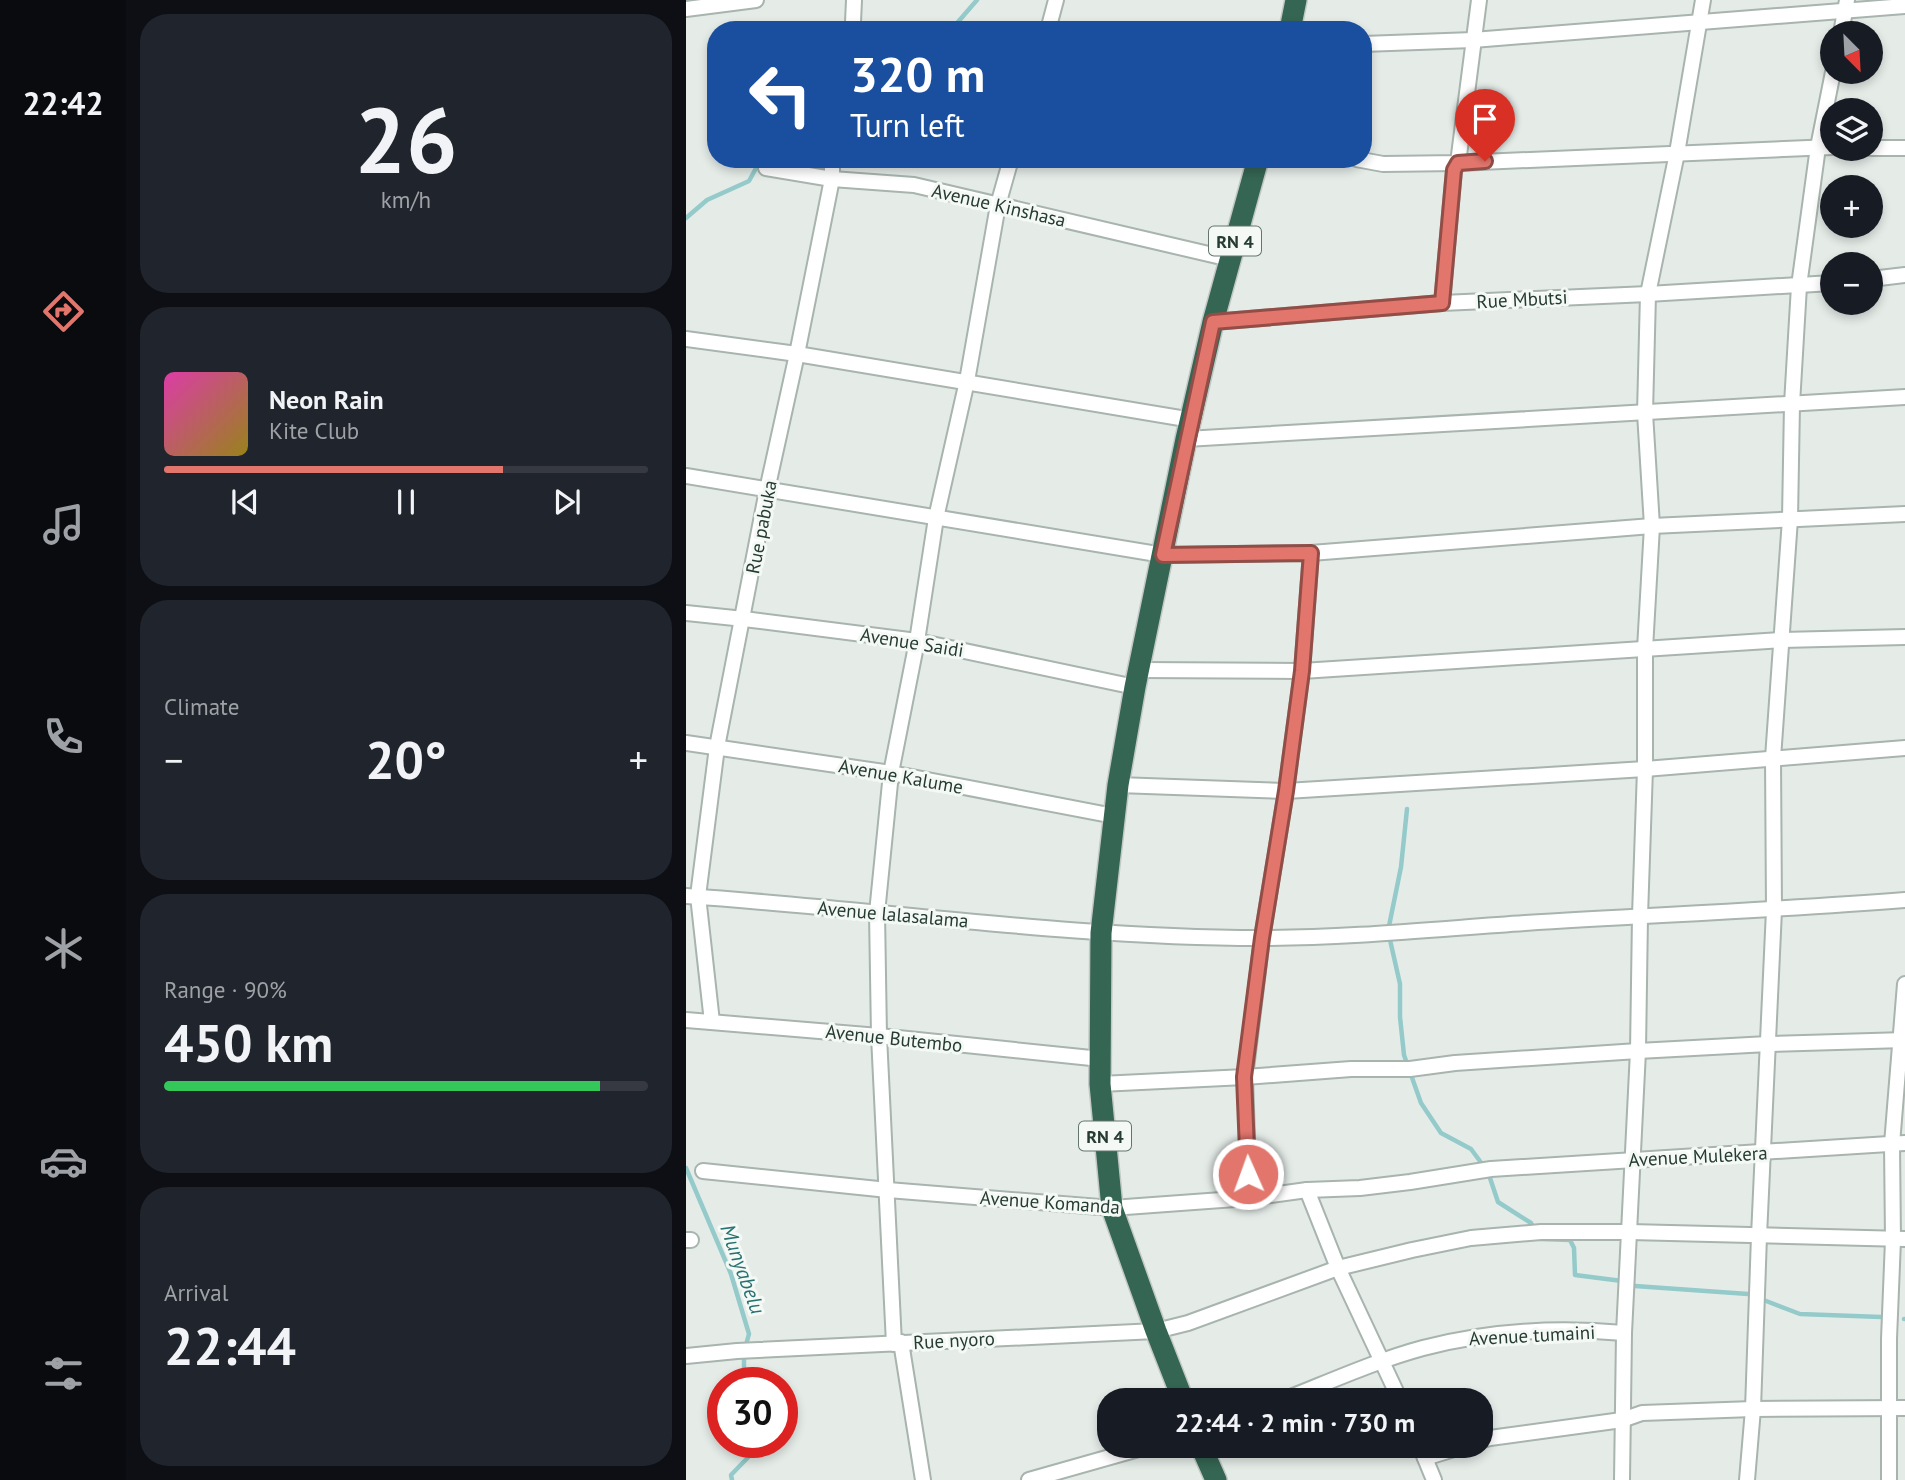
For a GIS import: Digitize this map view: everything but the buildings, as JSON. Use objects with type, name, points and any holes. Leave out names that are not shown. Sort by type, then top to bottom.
[{"type":"highway","points":[[1292,21],[1296,0]]},
{"type":"highway","name":"RN 4","points":[[1178,1388],[1112,1208],[1100,1084],[1101,933],[1118,785],[1137,678],[1213,322],[1255,168]]},
{"type":"highway","points":[[1206,1458],[1216,1480]]},
{"type":"street","points":[[686,9],[756,0]]},
{"type":"street","points":[[853,21],[854,0]]},
{"type":"street","points":[[1050,21],[1056,0]]},
{"type":"street","points":[[1442,303],[1454,170],[1458,163],[1479,0]]},
{"type":"street","points":[[1622,1480],[1625,1333],[1638,1051],[1645,649],[1652,526],[1645,413],[1648,294],[1677,153],[1703,0]]},
{"type":"street","points":[[1372,44],[1473,40],[1700,22],[1847,5],[1905,6]]},
{"type":"street","points":[[1372,162],[1458,163],[1820,147]]},
{"type":"street","points":[[1883,148],[1905,148]]},
{"type":"street","points":[[1747,1480],[1754,1409],[1774,910],[1773,758],[1790,519],[1792,404],[1799,286],[1822,161]]},
{"type":"street","name":"Avenue Kinshasa","points":[[766,168],[832,179],[914,185],[1230,259]]},
{"type":"street","name":"Rue pabuka","points":[[712,1022],[692,896],[767,490],[797,354],[832,168]]},
{"type":"street","points":[[923,1480],[897,1343],[879,1036],[877,913],[891,773],[917,641],[936,518],[967,381],[998,205],[1008,168]]},
{"type":"street","points":[[1883,278],[1905,275]]},
{"type":"street","name":"Rue Mbutsi","points":[[1213,322],[1442,303],[1820,284]]},
{"type":"street","points":[[686,339],[967,381],[1189,429],[1645,413],[1905,397]]},
{"type":"street","points":[[686,476],[1163,555],[1311,553],[1652,526],[1905,514]]},
{"type":"street","points":[[1249,1198],[1244,1077],[1302,671],[1311,553]]},
{"type":"street","name":"Avenue Saidi","points":[[686,613],[917,641],[1137,678],[1302,671],[1782,640],[1905,637]]},
{"type":"street","name":"Avenue Kalume","points":[[686,743],[891,773],[1114,816]]},
{"type":"street","points":[[1118,785],[1286,791],[1645,769],[1905,748]]},
{"type":"street","name":"Avenue lalasalama","points":[[692,896],[1101,933],[1262,938],[1377,934],[1905,900]]},
{"type":"street","points":[[1889,1480],[1889,1339],[1899,1240],[1899,1144],[1905,984]]},
{"type":"street","name":"Avenue Butembo","points":[[686,1020],[879,1036],[1101,1059]]},
{"type":"street","points":[[1100,1084],[1370,1068],[1410,1069],[1455,1063],[1638,1051],[1903,1040]]},
{"type":"street","name":"Avenue Mulekera","points":[[1485,1170],[1899,1144]]},
{"type":"street","name":"Avenue Komanda","points":[[703,1171],[888,1190],[1112,1208],[1360,1188],[1485,1170]]},
{"type":"street","points":[[1307,1191],[1338,1268],[1394,1388]]},
{"type":"street","name":"Rue nyoro","points":[[686,1356],[1156,1331],[1188,1323],[1338,1268],[1471,1238],[1534,1232],[1630,1232],[1899,1240]]},
{"type":"street","name":"Avenue tumaini","points":[[1313,1388],[1421,1348],[1458,1340],[1503,1333],[1590,1330],[1625,1333]]},
{"type":"street","points":[[1493,1438],[1622,1420],[1642,1413],[1905,1408]]},
{"type":"street","points":[[1029,1480],[1107,1458]]},
{"type":"street","points":[[1425,1458],[1434,1480]]},
{"type":"waterway","points":[[959,21],[977,0]]},
{"type":"waterway","points":[[686,218],[707,200],[749,181],[756,168]]},
{"type":"waterway","points":[[1407,809],[1401,867],[1388,931],[1400,984],[1404,1055],[1421,1103],[1441,1133],[1471,1149],[1488,1172],[1498,1202],[1531,1223],[1540,1239],[1570,1240],[1574,1248],[1575,1275],[1622,1281]]},
{"type":"waterway","name":"Munyabelu","points":[[686,1168],[731,1274],[749,1334],[744,1352],[744,1367]]},
{"type":"waterway","points":[[1635,1286],[1748,1294]]},
{"type":"waterway","points":[[1761,1299],[1800,1314],[1881,1317]]},
{"type":"waterway","name":"Munyabelu","points":[[732,1480],[731,1475],[747,1458]]},
{"type":"route","points":[[1248,1174],[1244,1077],[1302,671],[1311,553],[1163,555],[1213,322],[1442,303],[1454,170],[1458,163],[1485,161]]}]
